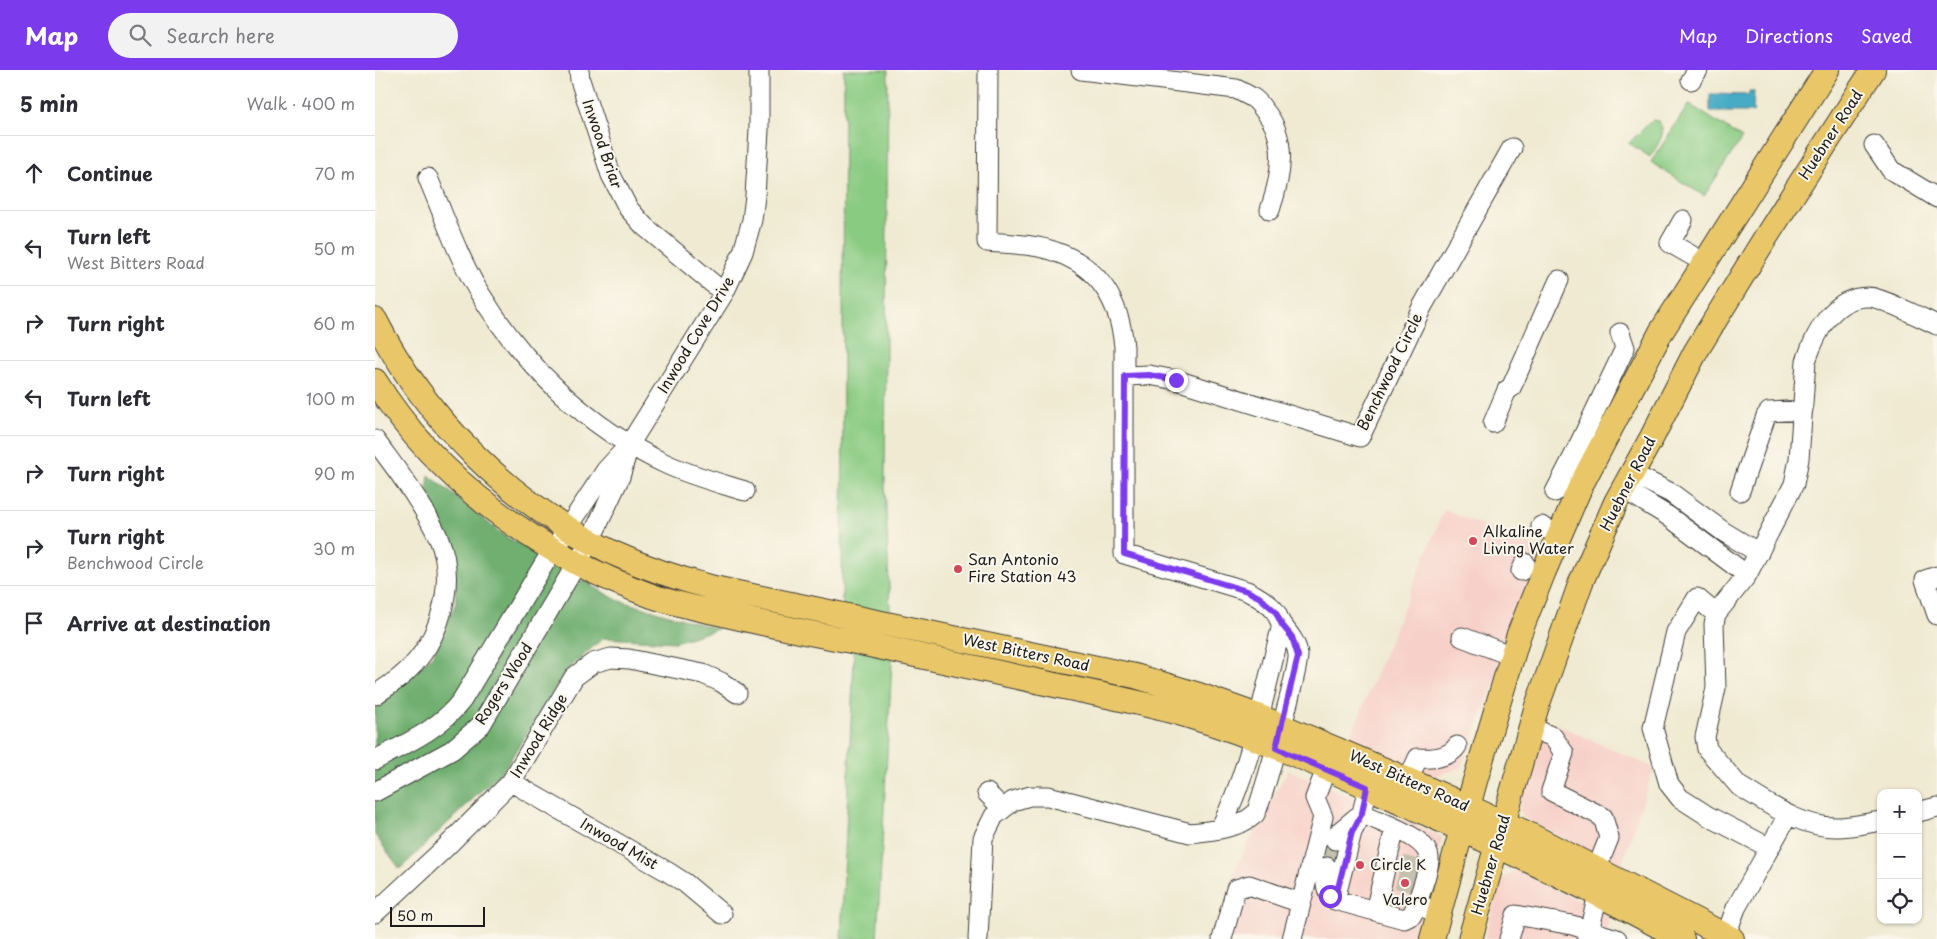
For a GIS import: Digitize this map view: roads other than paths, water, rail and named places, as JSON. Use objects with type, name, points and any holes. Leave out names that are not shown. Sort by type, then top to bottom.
[{"type":"main road","points":[[1432,939],[1468,806],[1498,651],[1530,568],[1550,530],[1581,485],[1584,458],[1661,332],[1827,70]]},
{"type":"main road","name":"Huebner Road","points":[[1470,939],[1531,728],[1581,582],[1616,502],[1696,351],[1873,70]]},
{"type":"main road","name":"West Bitters Road","points":[[375,320],[385,340],[415,386],[445,425],[480,461],[513,489],[555,520],[614,553],[669,576],[714,588],[1135,676],[1199,695],[1256,727],[1276,748],[1462,829],[1598,895],[1682,939]]},
{"type":"main road","name":"West Bitters Road","points":[[375,382],[415,436],[453,476],[495,511],[554,549],[604,576],[655,597],[761,623],[960,664],[1183,714],[1256,727],[1282,725],[1503,822],[1597,868],[1727,938]]},
{"type":"main road","points":[[1584,458],[1627,481]]},
{"type":"street","name":"Inwood Briar","points":[[579,70],[580,80],[611,176],[628,208],[645,226],[724,293]]},
{"type":"street","name":"Inwood Cove Drive","points":[[578,562],[590,541],[607,484],[629,445],[724,293],[743,252],[752,220],[755,196],[759,130],[759,70]]},
{"type":"street","points":[[978,939],[983,838],[994,816],[1013,801],[1030,796],[1048,796],[1190,833],[1208,831],[1245,822],[1257,812],[1276,748],[1298,656],[1292,637],[1282,625],[1275,611],[1259,597],[1247,591],[1124,554],[1125,376],[1123,328],[1116,307],[1106,289],[1092,273],[1075,260],[1056,252],[1035,247],[987,242],[988,70]]},
{"type":"street","points":[[1081,70],[1236,89],[1255,99],[1273,120],[1279,139],[1280,164],[1278,186],[1270,210]]},
{"type":"street","points":[[1874,145],[1891,170],[1937,198]]},
{"type":"street","name":"Benchwood Circle","points":[[1125,376],[1149,375],[1176,380],[1360,436],[1422,307],[1513,148]]},
{"type":"street","points":[[428,178],[474,283],[502,327],[529,361],[559,392],[585,415],[629,445],[667,464],[708,480],[745,491]]},
{"type":"street","points":[[1683,220],[1670,243],[1705,263]]},
{"type":"street","points":[[1493,423],[1507,390],[1511,388],[1559,280]]},
{"type":"street","points":[[1877,822],[1838,827],[1817,825],[1788,815],[1739,786],[1707,749],[1705,728],[1716,688],[1713,637],[1716,614],[1747,575],[1794,484],[1799,459],[1806,361],[1811,346],[1829,316],[1849,299],[1871,297],[1937,325]]},
{"type":"street","points":[[1555,492],[1584,458],[1625,348],[1620,333]]},
{"type":"street","points":[[1740,491],[1769,412],[1803,410]]},
{"type":"street","points":[[375,440],[418,501],[439,540],[446,576],[446,600],[438,628],[420,655],[407,672],[375,695]]},
{"type":"street","points":[[1747,575],[1668,516],[1635,496],[1627,481],[1645,480],[1671,493],[1724,532],[1759,553]]},
{"type":"street","name":"Inwood Cove Drive","points":[[567,528],[607,484]]},
{"type":"street","name":"Rogers Wood","points":[[375,760],[436,726],[455,709],[567,528]]},
{"type":"street","name":"Rogers Wood","points":[[375,792],[452,750],[481,725],[578,562]]},
{"type":"street","points":[[1937,576],[1925,580],[1937,615]]},
{"type":"street","points":[[1716,614],[1697,598],[1676,632],[1653,728],[1669,784],[1680,798],[1708,816],[1770,848]]},
{"type":"street","points":[[513,616],[537,630]]},
{"type":"street","points":[[1221,827],[1236,793],[1256,727],[1282,625]]},
{"type":"street","points":[[903,628],[903,652]]},
{"type":"street","points":[[1462,637],[1498,651]]},
{"type":"street","points":[[960,664],[965,640]]},
{"type":"street","points":[[1273,657],[1296,664]]},
{"type":"street","name":"Inwood Ridge","points":[[375,913],[444,849],[511,782],[574,678],[593,663],[611,658],[629,659],[703,674],[721,682],[737,693]]},
{"type":"street","points":[[1531,728],[1553,737],[1563,753],[1551,791],[1603,818],[1609,838],[1597,868]]},
{"type":"street","points":[[1408,780],[1418,758],[1440,756],[1452,751],[1457,746]]},
{"type":"street","points":[[1294,939],[1301,903],[1323,818],[1315,798],[1326,769]]},
{"type":"street","name":"Inwood Mist","points":[[511,782],[668,872],[685,883],[722,914]]},
{"type":"street","points":[[1335,900],[1352,832],[1362,813],[1367,787]]},
{"type":"street","points":[[987,793],[1003,809]]},
{"type":"street","points":[[1236,793],[1260,803]]},
{"type":"street","points":[[1327,867],[1326,885],[1330,896],[1335,900],[1408,918],[1412,915],[1399,829],[1413,807]]},
{"type":"street","points":[[1922,811],[1937,807]]},
{"type":"street","points":[[1362,813],[1373,820],[1399,829],[1424,846],[1429,859],[1408,882],[1375,910]]},
{"type":"street","points":[[1335,840],[1339,832],[1362,813]]},
{"type":"street","points":[[1727,938],[1736,908],[1788,815]]},
{"type":"street","points":[[1408,882],[1449,877]]},
{"type":"street","points":[[1408,882],[1427,909],[1439,912]]},
{"type":"street","points":[[1223,939],[1236,889],[1249,885],[1301,903]]},
{"type":"street","points":[[1588,934],[1598,895]]},
{"type":"street","points":[[1509,939],[1516,915],[1572,925],[1588,934],[1617,939]]},
{"type":"water","points":[[1749,91],[1754,91],[1753,112],[1710,112],[1710,94],[1749,95]]},
{"type":"tunnel","points":[[1327,867],[1335,840]]},
{"type":"tunnel","points":[[1402,865],[1417,869]]},
{"type":"tunnel","points":[[1397,879],[1413,883]]},
{"type":"place","name":"Alkaline Living Water","points":[[1473,541]]},
{"type":"place","name":"San Antonio Fire Station 43","points":[[958,569]]},
{"type":"place","name":"Circle K","points":[[1360,865]]},
{"type":"place","name":"Valero","points":[[1405,883]]}]
